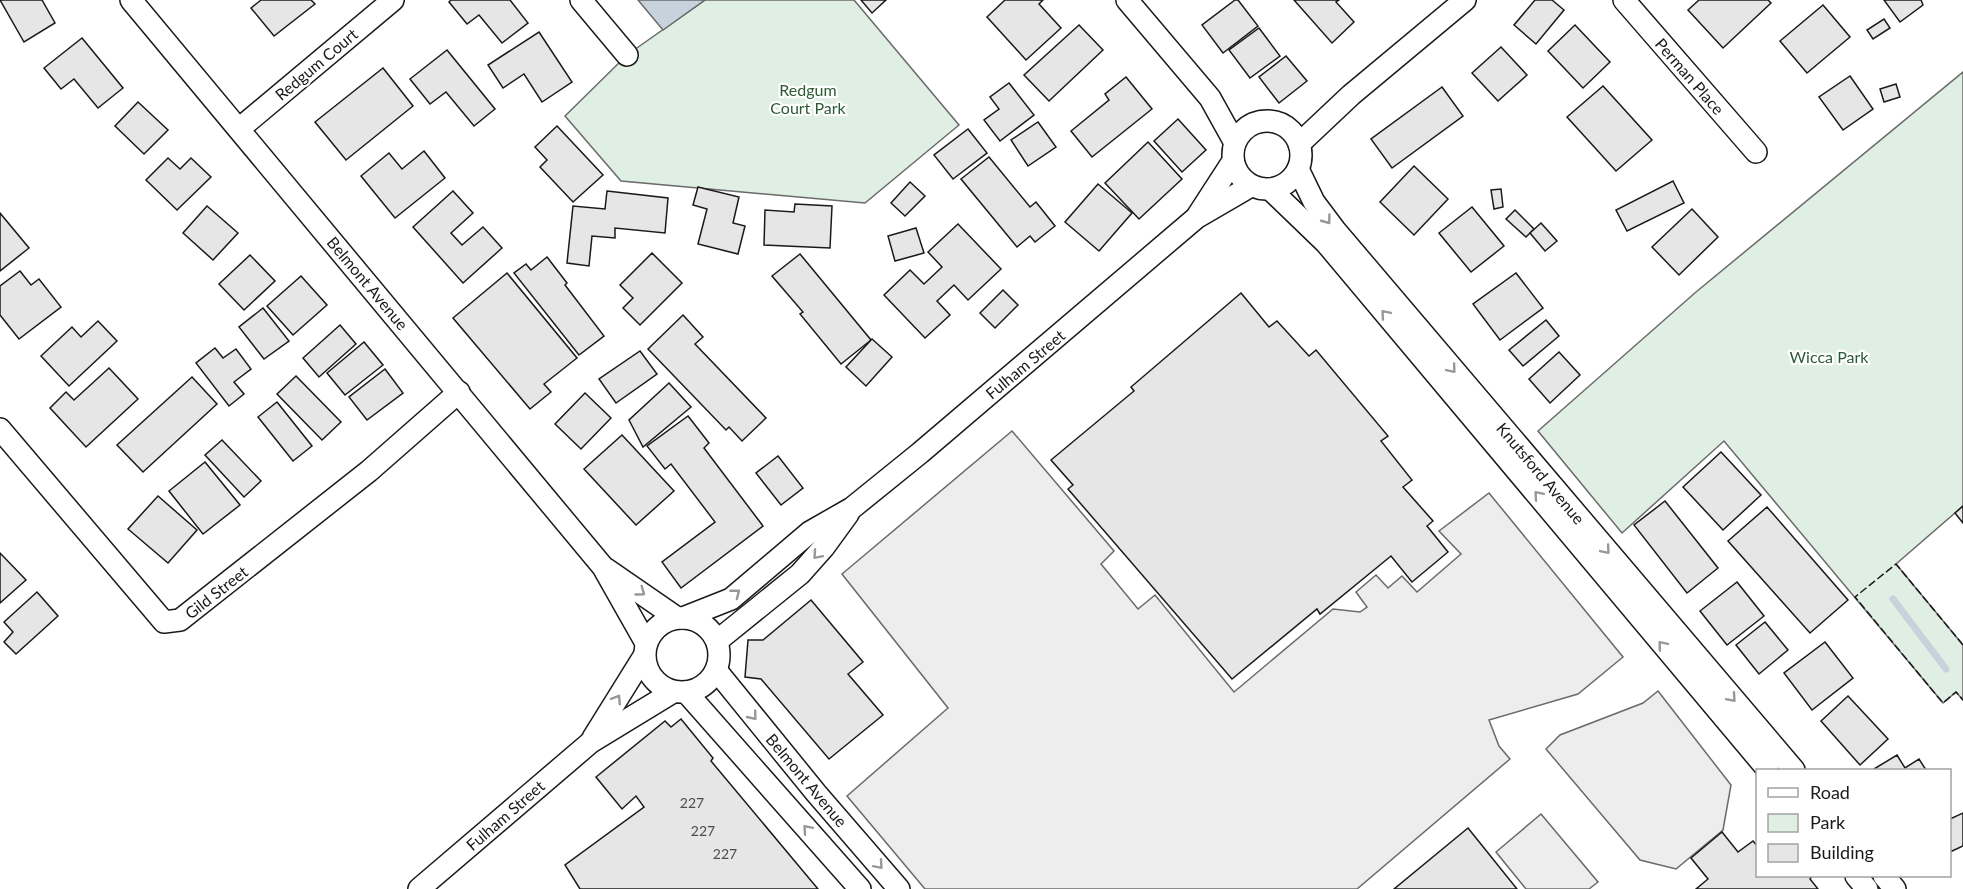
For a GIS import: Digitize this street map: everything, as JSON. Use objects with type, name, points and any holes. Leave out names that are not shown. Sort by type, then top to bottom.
[{"type":"street","name":"Belmont Avenue","points":[[131,0],[603,567],[645,650],[646,668],[652,678],[662,687],[680,692],[860,889]]},
{"type":"street","name":"Redgum Court","points":[[239,129],[393,0]]},
{"type":"street","points":[[581,0],[627,56]]},
{"type":"street","points":[[1127,0],[1210,99],[1234,152],[1236,171],[1243,179],[1261,188]]},
{"type":"street","points":[[1299,144],[1463,0]]},
{"type":"street","name":"Perman Place","points":[[1624,0],[1756,152]]},
{"type":"street","points":[[1285,126],[1351,96]]},
{"type":"street","points":[[1210,99],[1253,124],[1264,121],[1285,126],[1294,134],[1299,144],[1301,152],[1298,169]]},
{"type":"street","name":"Fulham Street","points":[[1196,218],[1234,152],[1245,128],[1253,124]]},
{"type":"street","name":"Fulham Street","points":[[680,618],[730,599],[810,532],[852,508],[1196,218],[1261,188],[1284,185],[1298,169]]},
{"type":"street","name":"Knutsford Avenue","points":[[1298,169],[1314,202],[1335,230],[1792,769]]},
{"type":"street","name":"Knutsford Avenue","points":[[1261,188],[1326,243],[1766,769]]},
{"type":"street","name":"Gild Street","points":[[0,429],[164,622],[180,620],[369,471],[459,392]]},
{"type":"street","name":"Fulham Street","points":[[717,641],[800,574],[824,547],[852,508]]},
{"type":"street","name":"Belmont Avenue","points":[[603,567],[680,618],[704,625],[717,641]]},
{"type":"street","points":[[645,650],[658,626],[680,618]]},
{"type":"street","points":[[680,692],[699,689],[709,681],[716,670],[719,651],[717,641]]},
{"type":"street","name":"Fulham Street","points":[[591,742],[645,650]]},
{"type":"street","name":"Belmont Avenue","points":[[716,670],[816,793],[899,889]]},
{"type":"street","name":"Fulham Street","points":[[419,889],[591,742],[680,692]]},
{"type":"street","points":[[1857,877],[1867,889]]},
{"type":"street","points":[[1885,877],[1895,889]]},
{"type":"green space","name":"Redgum Court Park","points":[[705,0],[854,0],[959,125],[865,203],[621,181],[565,116],[627,55]]},
{"type":"green space","name":"Wicca Park","points":[[1963,72],[1963,506],[1896,564],[1963,645],[1963,700],[1956,692],[1943,703],[1724,441],[1622,533],[1538,431],[1696,292]]},
{"type":"shaded area","points":[[638,0],[705,0],[663,30]]},
{"type":"shaded area","points":[[1012,431],[1114,551],[1101,564],[1138,609],[1155,595],[1234,692],[1333,609],[1360,612],[1367,607],[1356,592],[1376,575],[1388,588],[1402,576],[1417,592],[1461,554],[1439,531],[1489,493],[1623,657],[1578,694],[1489,720],[1499,746],[1510,759],[1357,889],[925,889],[847,796],[948,708],[842,574]]},
{"type":"shaded area","points":[[1658,691],[1731,785],[1723,830],[1676,869],[1640,860],[1546,749],[1560,735],[1643,703]]},
{"type":"shaded area","points":[[1541,814],[1598,882],[1589,889],[1526,889],[1496,852]]},
{"type":"building","points":[[0,0],[42,0],[55,23],[24,42]]},
{"type":"building","points":[[261,0],[311,0],[315,4],[274,36],[251,8]]},
{"type":"building","points":[[451,0],[510,0],[528,23],[502,43],[479,15],[467,24],[449,2]]},
{"type":"building","points":[[861,0],[886,0],[872,13]]},
{"type":"building","points":[[1005,0],[1043,0],[1039,4],[1061,28],[1026,60],[987,17]]},
{"type":"building","points":[[1238,0],[1258,26],[1223,53],[1202,25]]},
{"type":"building","points":[[1294,0],[1339,0],[1336,2],[1354,22],[1332,43]]},
{"type":"building","points":[[1535,0],[1552,0],[1564,10],[1536,44],[1514,25]]},
{"type":"building","points":[[1699,0],[1768,0],[1771,3],[1723,48],[1688,10]]},
{"type":"building","points":[[1884,0],[1921,0],[1923,5],[1900,22]]},
{"type":"building","points":[[1823,5],[1850,37],[1807,73],[1780,41]]},
{"type":"building","points":[[1884,19],[1890,28],[1873,39],[1867,30]]},
{"type":"building","points":[[1079,25],[1103,50],[1049,101],[1024,75]]},
{"type":"building","points":[[1575,25],[1610,62],[1583,88],[1548,51]]},
{"type":"building","points":[[1259,28],[1280,56],[1250,78],[1229,50]]},
{"type":"building","points":[[539,32],[572,82],[542,102],[524,74],[503,88],[488,65]]},
{"type":"building","points":[[82,38],[123,88],[98,108],[74,79],[61,89],[44,68]]},
{"type":"building","points":[[1501,47],[1527,75],[1498,101],[1472,73]]},
{"type":"building","points":[[447,50],[495,109],[474,126],[446,92],[430,104],[410,79]]},
{"type":"building","points":[[1286,56],[1307,81],[1279,103],[1259,77]]},
{"type":"building","points":[[383,68],[413,106],[346,160],[315,122]]},
{"type":"building","points":[[1850,76],[1873,109],[1843,130],[1819,97]]},
{"type":"building","points":[[1126,77],[1152,109],[1092,157],[1071,131],[1109,100],[1105,94]]},
{"type":"building","points":[[1009,83],[1034,115],[1000,141],[984,120],[999,109],[990,97]]},
{"type":"building","points":[[1896,84],[1900,97],[1884,102],[1880,89]]},
{"type":"building","points":[[1603,86],[1652,140],[1616,171],[1567,117]]},
{"type":"building","points":[[1442,87],[1463,116],[1392,168],[1371,139]]},
{"type":"building","points":[[138,102],[168,130],[144,154],[115,126]]},
{"type":"building","points":[[1178,119],[1206,150],[1182,172],[1154,141]]},
{"type":"building","points":[[1038,122],[1056,147],[1028,166],[1011,140]]},
{"type":"building","points":[[557,126],[603,175],[573,202],[540,167],[547,160],[535,147]]},
{"type":"building","points":[[968,129],[987,153],[953,179],[934,155]]},
{"type":"building","points":[[1148,142],[1182,179],[1139,219],[1105,183]]},
{"type":"building","points":[[424,151],[445,178],[395,218],[361,176],[389,153],[402,169]]},
{"type":"building","points":[[989,157],[1030,207],[1036,202],[1055,226],[1035,242],[1030,236],[1017,247],[961,179]]},
{"type":"building","points":[[168,158],[180,169],[191,158],[211,177],[177,210],[146,180]]},
{"type":"building","points":[[1414,166],[1448,199],[1414,235],[1380,202]]},
{"type":"building","points":[[1673,181],[1684,203],[1627,231],[1616,210]]},
{"type":"building","points":[[910,182],[925,196],[905,216],[891,203]]},
{"type":"building","points":[[1098,184],[1132,213],[1099,251],[1065,222]]},
{"type":"building","points":[[698,187],[739,197],[733,223],[745,226],[738,254],[698,244],[707,209],[693,205]]},
{"type":"building","points":[[1501,189],[1503,207],[1494,209],[1491,190]]},
{"type":"building","points":[[453,191],[473,213],[451,233],[462,245],[483,227],[502,248],[463,283],[413,227]]},
{"type":"building","points":[[607,191],[668,198],[665,233],[615,228],[615,238],[592,236],[589,266],[567,263],[573,206],[605,209]]},
{"type":"building","points":[[795,204],[832,206],[830,248],[764,245],[765,210],[794,212]]},
{"type":"building","points":[[207,206],[238,233],[213,260],[183,233]]},
{"type":"building","points":[[1472,207],[1504,246],[1471,272],[1439,233]]},
{"type":"building","points":[[1692,209],[1718,237],[1679,275],[1652,247]]},
{"type":"building","points":[[1515,210],[1534,229],[1526,237],[1506,219]]},
{"type":"building","points":[[0,213],[29,248],[0,271]]},
{"type":"building","points":[[1541,223],[1557,241],[1545,251],[1530,233]]},
{"type":"building","points":[[958,224],[1001,269],[968,300],[954,285],[937,301],[950,315],[925,338],[884,295],[910,270],[924,284],[942,267],[928,252]]},
{"type":"building","points":[[916,228],[924,253],[895,261],[888,236]]},
{"type":"building","points":[[652,253],[682,283],[640,325],[623,308],[633,298],[620,285]]},
{"type":"building","points":[[800,254],[871,340],[841,364],[800,314],[803,312],[772,276]]},
{"type":"building","points":[[250,255],[275,281],[244,310],[219,284]]},
{"type":"building","points":[[547,257],[604,336],[579,355],[514,273],[526,264],[531,270]]},
{"type":"building","points":[[20,271],[31,285],[39,279],[61,307],[19,339],[0,315],[0,286]]},
{"type":"building","points":[[507,273],[577,358],[544,384],[551,392],[530,409],[453,318]]},
{"type":"building","points":[[1516,273],[1543,308],[1500,340],[1473,304]]},
{"type":"building","points":[[301,276],[327,305],[293,335],[267,306]]},
{"type":"building","points":[[1003,290],[1018,305],[995,328],[980,313]]},
{"type":"building","points":[[1241,293],[1269,327],[1277,321],[1309,356],[1316,350],[1388,436],[1381,441],[1412,480],[1403,487],[1433,521],[1427,526],[1448,552],[1412,582],[1391,556],[1320,614],[1317,609],[1232,679],[1068,489],[1073,485],[1051,460],[1134,391],[1131,387]]},
{"type":"building","points":[[263,308],[289,341],[264,359],[239,327]]},
{"type":"building","points":[[683,315],[703,337],[695,344],[766,418],[742,441],[729,427],[726,430],[648,349]]},
{"type":"building","points":[[1546,320],[1559,336],[1523,366],[1509,350]]},
{"type":"building","points":[[98,321],[117,341],[69,386],[41,356],[72,327],[81,337]]},
{"type":"building","points":[[340,325],[356,344],[319,377],[303,358]]},
{"type":"building","points":[[872,339],[892,357],[866,386],[846,367]]},
{"type":"building","points":[[364,342],[383,365],[345,395],[327,373]]},
{"type":"building","points":[[215,348],[223,358],[236,349],[251,369],[234,382],[244,394],[229,406],[196,363]]},
{"type":"building","points":[[640,351],[657,374],[616,403],[599,379]]},
{"type":"building","points":[[1559,352],[1580,375],[1550,403],[1529,379]]},
{"type":"building","points":[[109,368],[138,399],[86,447],[50,408],[66,392],[74,400]]},
{"type":"building","points":[[385,369],[403,393],[367,420],[349,397]]},
{"type":"building","points":[[296,376],[341,422],[322,440],[277,394]]},
{"type":"building","points":[[192,377],[217,404],[143,472],[117,445]]},
{"type":"building","points":[[669,383],[691,407],[643,447],[629,420]]},
{"type":"building","points":[[585,393],[611,418],[581,449],[555,424]]},
{"type":"building","points":[[277,402],[312,446],[293,461],[258,417]]},
{"type":"building","points":[[688,416],[709,443],[704,448],[763,526],[681,588],[662,562],[715,522],[671,464],[665,469],[647,446]]},
{"type":"building","points":[[622,435],[674,491],[636,525],[584,469]]},
{"type":"building","points":[[222,440],[261,481],[244,497],[205,455]]},
{"type":"building","points":[[1721,452],[1761,495],[1723,530],[1683,487]]},
{"type":"building","points":[[778,456],[803,488],[781,505],[756,473]]},
{"type":"building","points":[[205,462],[240,505],[203,534],[169,491]]},
{"type":"building","points":[[158,496],[197,530],[168,563],[128,529]]},
{"type":"building","points":[[1665,501],[1718,568],[1687,593],[1634,525]]},
{"type":"building","points":[[1963,506],[1963,523],[1955,513]]},
{"type":"building","points":[[1767,507],[1848,600],[1810,633],[1728,541]]},
{"type":"building","points":[[0,553],[26,580],[0,603]]},
{"type":"building","points":[[1737,582],[1764,616],[1727,645],[1700,611]]},
{"type":"building","points":[[37,592],[58,616],[16,654],[4,642],[13,632],[4,622]]},
{"type":"building","points":[[811,600],[863,662],[848,674],[883,715],[829,759],[761,679],[745,677],[748,640],[763,640]]},
{"type":"building","points":[[1765,622],[1788,650],[1759,674],[1736,645]]},
{"type":"building","points":[[1825,642],[1853,678],[1812,710],[1784,673]]},
{"type":"building","points":[[1848,696],[1888,739],[1860,765],[1821,721]]},
{"type":"building","points":[[681,719],[713,758],[711,761],[818,889],[580,889],[565,865],[644,807],[636,796],[622,809],[596,777],[665,721],[671,727]]},
{"type":"building","points":[[1897,755],[1905,768],[1919,759],[1925,769],[1874,769]]},
{"type":"building","points":[[1963,813],[1963,846],[1951,852],[1951,819]]},
{"type":"building","points":[[1468,828],[1517,889],[1394,889]]},
{"type":"building","points":[[1722,832],[1738,852],[1753,841],[1756,845],[1756,877],[1811,877],[1810,879],[1818,889],[1696,889],[1708,879],[1691,858]]},
{"type":"waterway","points":[[1893,599],[1946,669]]},
{"type":"fence","points":[[1963,645],[1896,564],[1855,597],[1943,703],[1956,692],[1963,700]]}]
